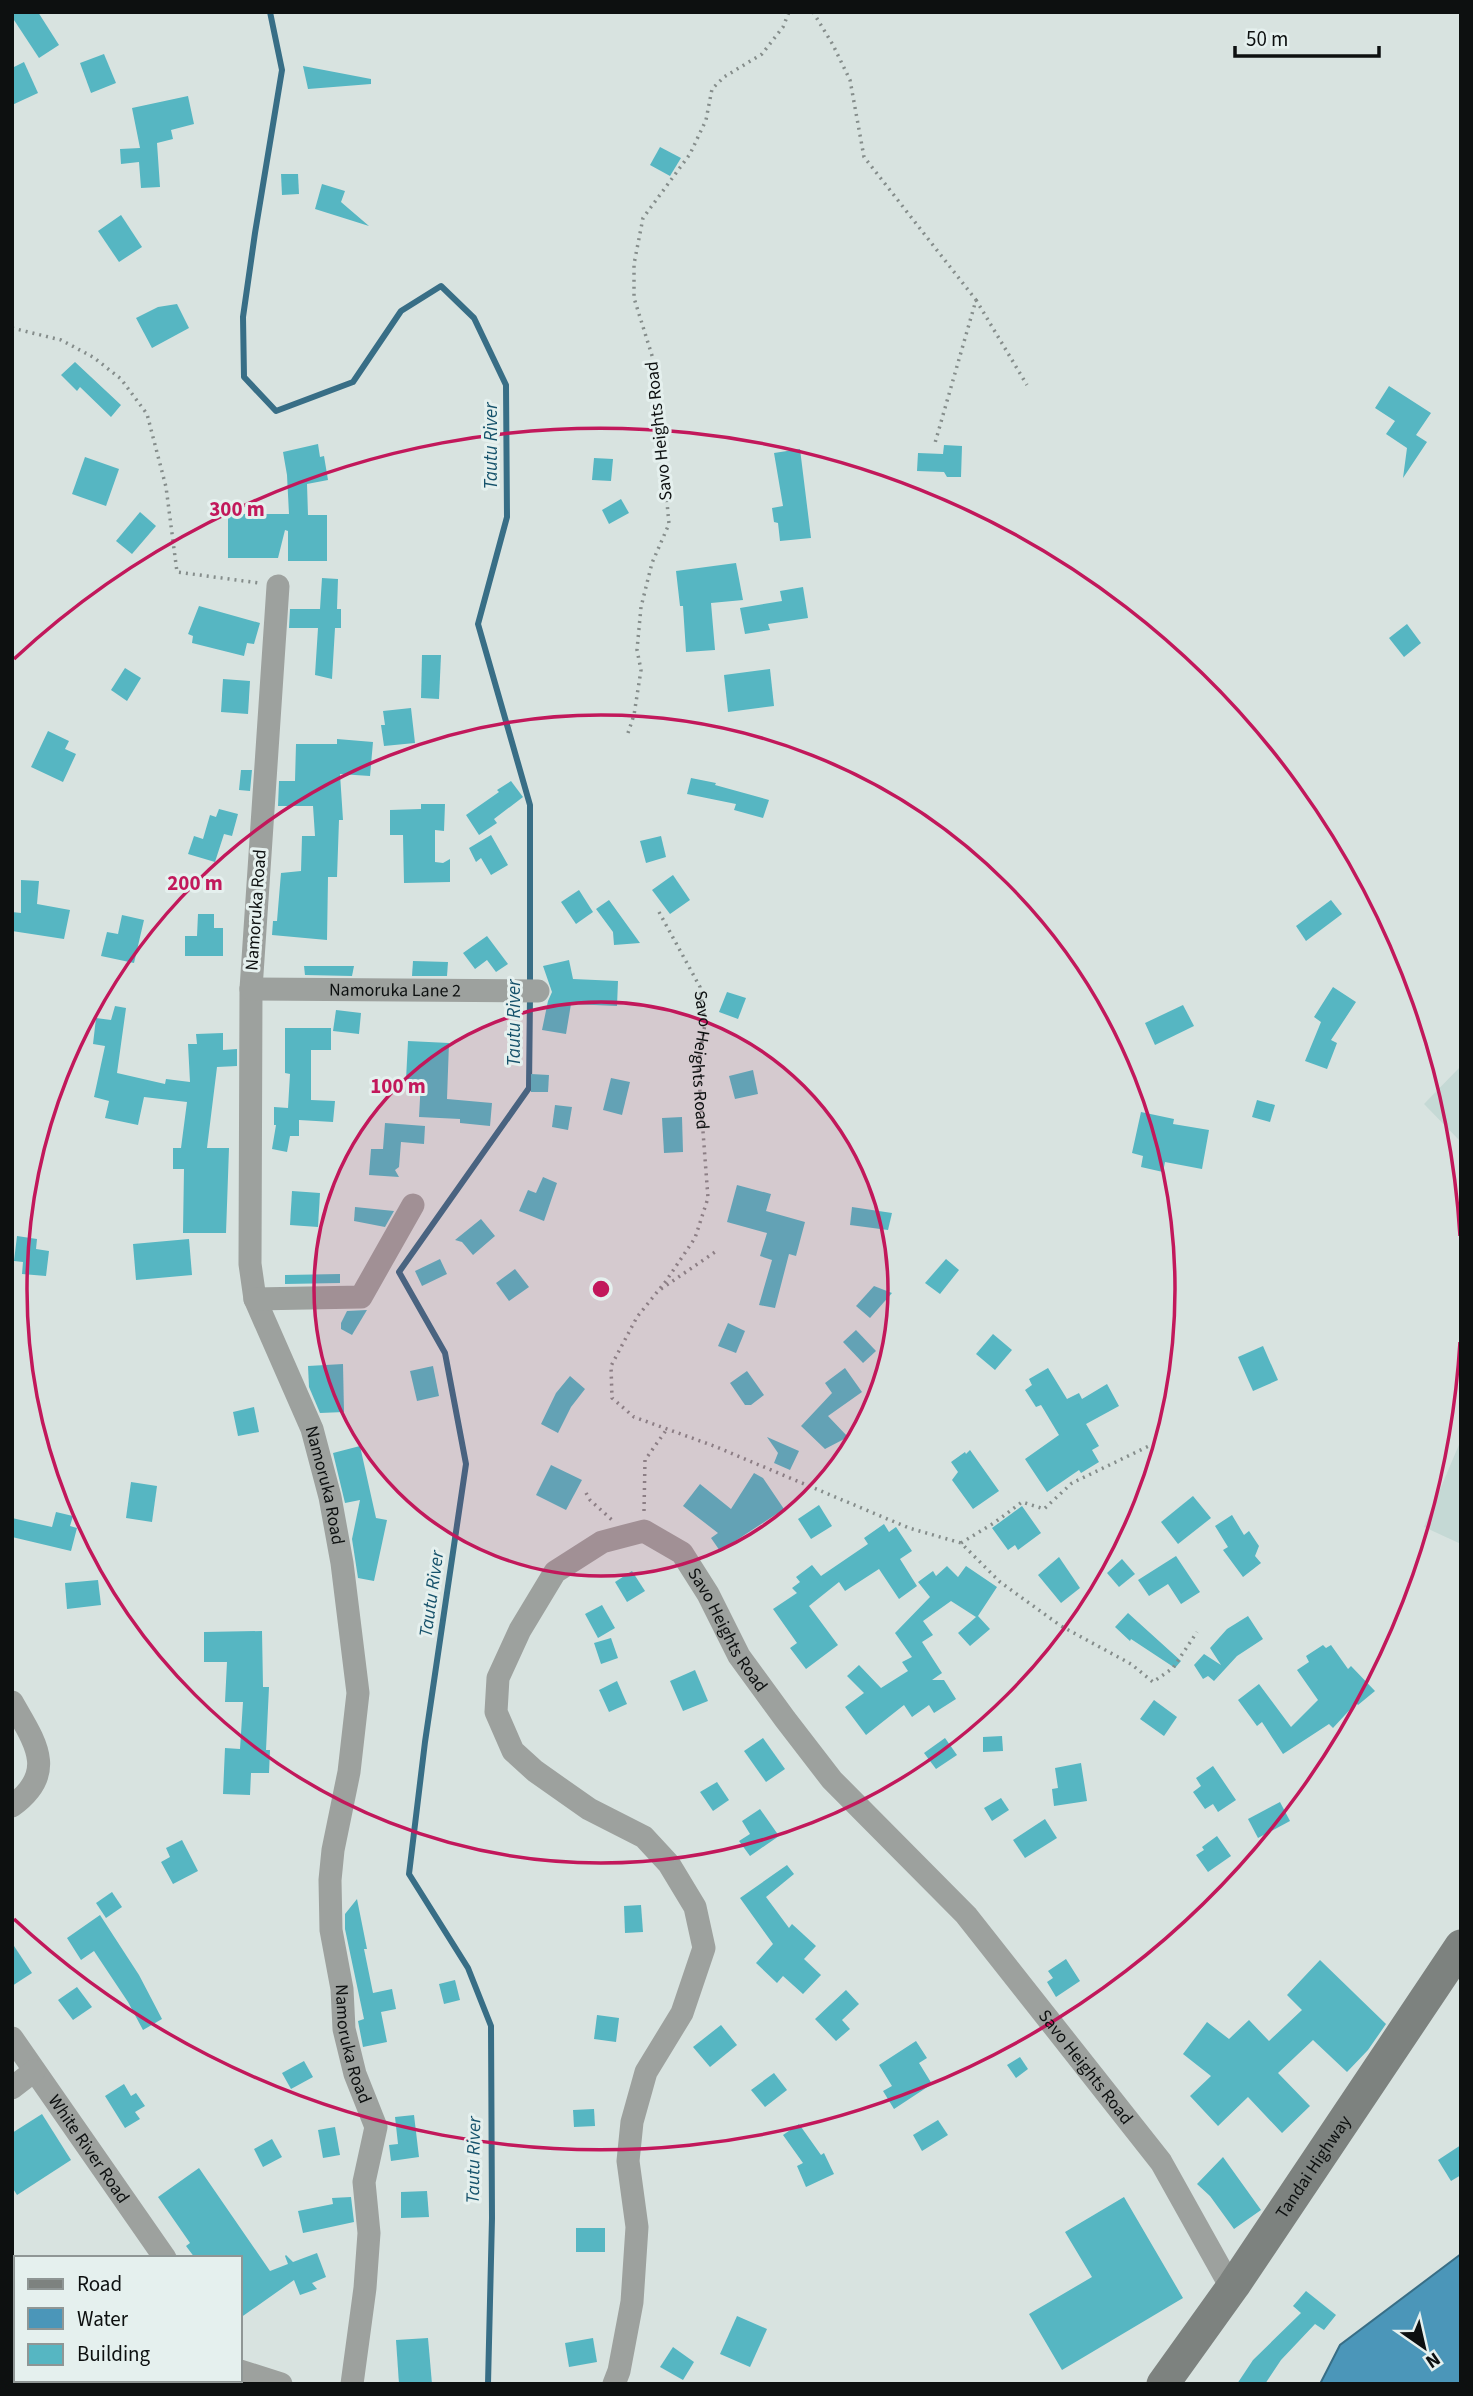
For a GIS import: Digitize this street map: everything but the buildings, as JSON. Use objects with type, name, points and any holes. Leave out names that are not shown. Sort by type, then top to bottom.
[{"type":"main road","name":"Tandai Highway","points":[[1163,2384],[1234,2285],[1461,1946]]},
{"type":"street","name":"Namoruka Road","points":[[278,586],[251,989],[250,1264],[255,1300],[312,1429],[330,1497],[342,1563],[358,1693],[349,1772],[333,1850],[330,1880],[331,1930],[342,1989],[344,2029],[355,2074],[376,2127],[365,2182],[369,2232],[365,2288],[352,2384]]},
{"type":"street","name":"Namoruka Lane 2","points":[[251,989],[538,991]]},
{"type":"street","points":[[255,1300],[361,1297],[413,1205]]},
{"type":"street","points":[[614,2384],[632,2302],[638,2227],[628,2161],[632,2122],[646,2072],[681,2013],[704,1948],[695,1907],[669,1864],[644,1837],[589,1809],[513,1751],[496,1712],[498,1678],[520,1630],[555,1572],[602,1542],[636,1533]]},
{"type":"street","name":"Savo Heights Road","points":[[636,1533],[682,1553],[708,1594],[739,1656],[785,1719],[832,1780],[966,1915],[1161,2162],[1228,2282],[1234,2285]]},
{"type":"street","points":[[12,1702],[39,1751],[38,1776],[21,1800],[12,1806]]},
{"type":"street","name":"White River Road","points":[[12,2038],[164,2256]]},
{"type":"street","points":[[12,2088],[34,2071]]},
{"type":"street","points":[[242,2372],[281,2384]]},
{"type":"path","name":"Savo Heights Road","points":[[628,733],[634,715],[640,670],[637,650],[641,607],[652,563],[669,524],[654,362],[635,298],[634,264],[643,218],[690,154],[706,120],[712,89],[724,77],[762,54],[783,27],[789,12]]},
{"type":"path","points":[[813,12],[834,45],[850,80],[864,158],[976,300],[1027,385]]},
{"type":"path","points":[[935,443],[976,300]]},
{"type":"path","points":[[12,328],[61,340],[93,356],[121,379],[147,415],[166,487],[177,572],[278,586]]},
{"type":"path","name":"Savo Heights Road","points":[[659,912],[700,987],[705,1024],[698,1065],[708,1198],[695,1238],[637,1317],[611,1366],[612,1398],[634,1417],[715,1446],[908,1528],[961,1543]]},
{"type":"path","points":[[657,1292],[718,1250]]},
{"type":"path","points":[[586,1493],[590,1500],[636,1533],[645,1460],[667,1429]]},
{"type":"path","points":[[1151,1445],[1072,1483],[1044,1509],[1022,1502],[961,1543],[1000,1582],[1051,1619],[1131,1664],[1153,1682],[1173,1668],[1197,1632]]},
{"type":"shaded area","points":[[1461,1066],[1461,1142],[1424,1104]]},
{"type":"shaded area","points":[[1461,1440],[1461,1544],[1424,1527]]},
{"type":"water","points":[[1461,2254],[1461,2384],[1320,2384],[1340,2345]]},
{"type":"waterway","name":"Tautu River","points":[[270,12],[282,70],[243,317],[244,377],[276,411],[353,382],[401,311],[441,286],[474,318],[506,385],[507,517],[478,624],[530,805],[530,986]]},
{"type":"waterway","name":"Tautu River","points":[[488,2384],[492,2218],[491,2026],[468,1968],[409,1874],[425,1742],[466,1464],[445,1353],[399,1272],[529,1088],[530,997]]}]
